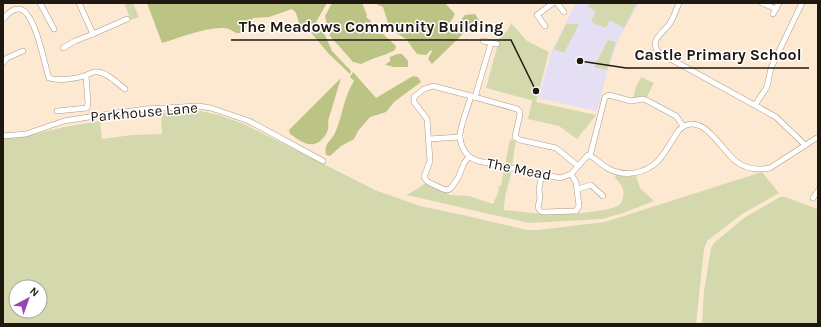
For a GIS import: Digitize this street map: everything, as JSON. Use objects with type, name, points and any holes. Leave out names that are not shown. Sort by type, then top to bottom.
[{"type":"street","points":[[40,3],[54,29]]},
{"type":"street","points":[[79,3],[93,34]]},
{"type":"street","points":[[545,26],[537,15],[553,3]]},
{"type":"street","points":[[557,3],[564,12]]},
{"type":"street","points":[[679,3],[669,24],[659,34],[656,40],[656,50],[776,117],[805,145]]},
{"type":"street","points":[[762,3],[774,12],[778,3]]},
{"type":"street","points":[[755,105],[767,87],[771,68],[802,3]]},
{"type":"street","points":[[3,20],[13,9],[20,9],[27,13],[35,30],[49,78],[64,79],[86,76],[89,72],[96,71],[103,73],[126,88]]},
{"type":"street","points":[[63,48],[75,41],[127,19]]},
{"type":"street","points":[[429,139],[460,136],[473,97],[494,44],[483,41]]},
{"type":"street","points":[[3,63],[7,58],[23,51]]},
{"type":"street","points":[[3,52],[7,58]]},
{"type":"street","points":[[56,111],[59,112],[87,108],[86,76]]},
{"type":"street","points":[[469,157],[464,163],[460,175],[448,190],[443,190],[430,183],[424,177],[430,161],[427,119],[414,102],[414,97],[424,89],[433,86],[517,109],[520,114],[515,137],[520,140],[556,148],[578,166]]},
{"type":"street","points":[[683,126],[676,116],[646,100],[631,101],[609,95],[605,97],[590,156],[610,170],[628,174],[640,171],[652,166],[658,161],[678,130],[683,126],[694,125],[706,130],[715,137],[736,162],[751,168],[762,169],[770,168],[818,137]]},
{"type":"street","name":"Parkhouse Lane","points":[[3,136],[26,134],[64,121],[90,116],[146,109],[198,106],[211,108],[244,119],[323,161]]},
{"type":"street","name":"The Mead","points":[[460,136],[469,157],[478,161],[560,178],[571,174],[586,156],[590,156]]},
{"type":"street","points":[[542,174],[538,207],[542,212],[576,211],[579,206],[578,189],[571,174]]},
{"type":"street","points":[[578,189],[591,185],[603,196]]},
{"type":"shaded area","points":[[576,3],[639,3],[618,40],[607,72],[597,111],[538,98],[552,50]]},
{"type":"green space","points":[[124,3],[133,3],[139,17],[131,20]]},
{"type":"green space","points":[[147,3],[327,3],[316,22],[320,24],[332,51],[351,71],[350,74],[328,53],[309,30],[299,23],[296,13],[292,9],[269,17],[253,18],[241,33],[225,28],[214,28],[199,31],[162,43]]},
{"type":"green space","points":[[332,3],[362,3],[367,15],[366,17],[371,21],[373,30],[371,33],[383,34],[396,46],[395,50],[361,64],[353,62],[330,36],[325,16]]},
{"type":"green space","points":[[374,3],[445,3],[455,14],[446,27],[455,25],[465,15],[475,14],[481,23],[477,27],[470,27],[432,64],[428,59],[432,51],[431,50],[426,55],[417,54],[406,39],[389,26],[383,7]]},
{"type":"green space","points":[[590,3],[637,3],[624,28],[610,20],[606,28],[591,22],[596,11],[588,7]]},
{"type":"green space","points":[[511,23],[527,41],[549,52],[536,102],[596,115],[577,139],[559,126],[528,119],[532,101],[534,101],[486,88],[499,40],[501,35],[507,31]]},
{"type":"green space","points":[[566,24],[579,24],[564,53],[554,49]]},
{"type":"green space","points":[[608,40],[616,42],[607,70],[594,67]]},
{"type":"green space","points":[[397,54],[402,54],[408,61],[408,67],[394,67],[386,65],[390,61],[390,57]]},
{"type":"green space","points":[[353,72],[376,98],[413,76],[418,77],[421,82],[394,102],[386,112],[370,117],[358,131],[354,139],[341,146],[330,156],[326,155],[326,147],[335,133],[345,100],[354,81],[350,77]]},
{"type":"green space","points":[[641,77],[654,83],[646,98],[633,99],[636,86]]},
{"type":"green space","points":[[341,78],[328,121],[328,130],[324,137],[315,144],[307,144],[290,134],[289,130]]},
{"type":"green space","points":[[196,110],[219,115],[244,124],[375,190],[420,206],[527,230],[605,222],[762,172],[779,193],[742,214],[707,241],[704,249],[696,324],[3,324],[3,138],[27,136],[64,127],[100,121],[102,139],[132,135],[162,134],[161,113]]},
{"type":"green space","points":[[510,139],[516,141],[504,210],[541,214],[557,214],[606,210],[619,205],[623,199],[622,187],[615,178],[616,175],[626,177],[636,176],[640,188],[654,201],[602,219],[529,223],[407,195],[426,183],[450,195],[469,196],[493,204],[498,193],[499,186],[501,186]]},
{"type":"green space","points":[[780,197],[785,197],[818,209],[818,324],[702,324],[704,291],[711,248],[714,243],[744,218]]},
{"type":"place","name":"Castle Primary School","points":[[580,61]]},
{"type":"place","name":"The Meadows Community Building","points":[[536,91]]}]
